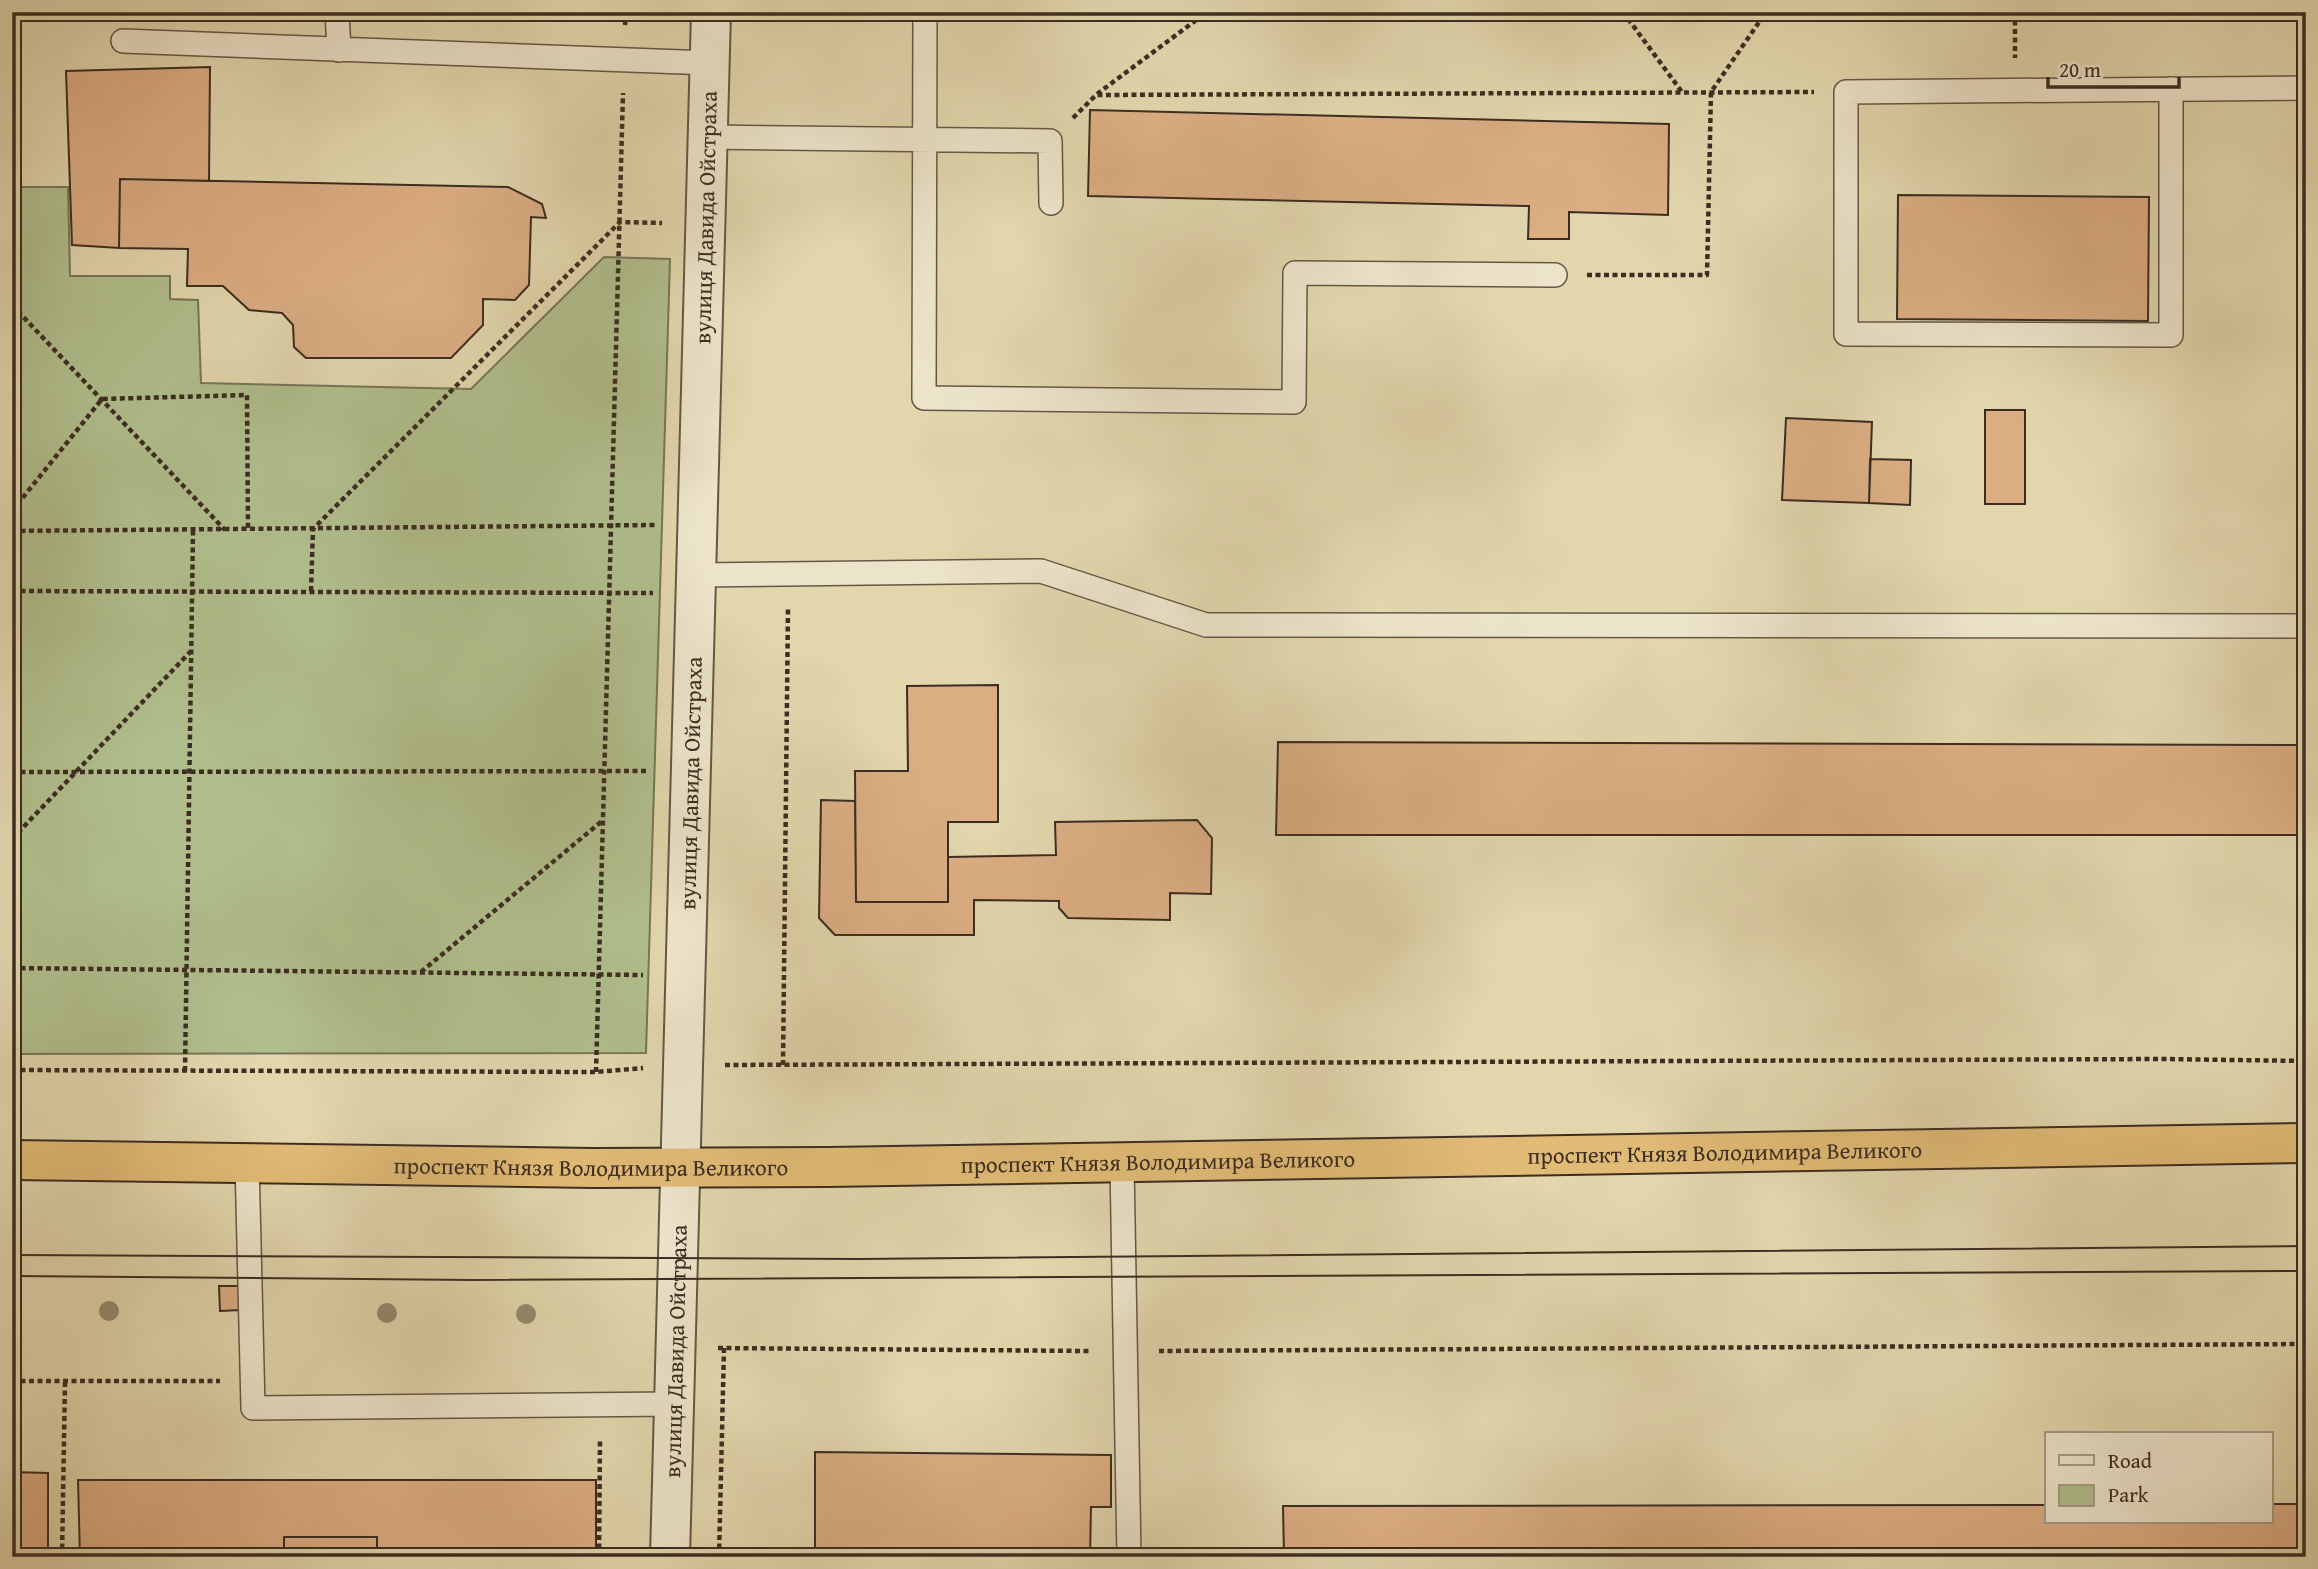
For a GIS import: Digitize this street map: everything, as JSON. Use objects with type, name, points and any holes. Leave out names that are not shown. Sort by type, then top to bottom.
[{"type":"highway","name":"проспект Князя Володимира Великого","points":[[12,1160],[680,1168],[1122,1164],[2306,1143]]},
{"type":"street","name":"вулиця Давида Ойстраха","points":[[670,1557],[711,12]]},
{"type":"lane","points":[[338,12],[339,50]]},
{"type":"lane","points":[[925,12],[924,398],[1294,402],[1295,273],[1555,275]]},
{"type":"lane","points":[[123,41],[624,62],[710,63]]},
{"type":"lane","points":[[2171,89],[2171,335],[1846,334],[1846,92],[2016,90],[2306,88]]},
{"type":"lane","points":[[708,136],[1050,141],[1051,203]]},
{"type":"lane","points":[[696,584],[789,575],[1041,571],[1206,625],[2306,626]]},
{"type":"lane","points":[[247,1162],[253,1408],[675,1404]]},
{"type":"lane","points":[[1122,1164],[1129,1557]]},
{"type":"path","points":[[1050,141],[1096,94],[1207,12]]},
{"type":"path","points":[[1623,12],[1683,92]]},
{"type":"path","points":[[1555,275],[1707,275],[1711,92],[1766,12]]},
{"type":"path","points":[[2015,12],[2016,90]]},
{"type":"path","points":[[596,1072],[624,62]]},
{"type":"path","points":[[1096,94],[1846,92]]},
{"type":"path","points":[[311,591],[313,529],[620,222]]},
{"type":"path","points":[[12,305],[225,530]]},
{"type":"path","points":[[12,511],[102,399],[247,395],[248,530]]},
{"type":"path","points":[[12,531],[697,525]]},
{"type":"path","points":[[185,1070],[193,531]]},
{"type":"path","points":[[783,1065],[789,575]]},
{"type":"path","points":[[12,591],[609,592],[696,584]]},
{"type":"path","points":[[12,839],[192,650]]},
{"type":"path","points":[[12,772],[691,771]]},
{"type":"path","points":[[421,972],[603,821]]},
{"type":"path","points":[[12,968],[685,975]]},
{"type":"path","points":[[12,1070],[596,1072],[683,1064],[2148,1059],[2306,1061]]},
{"type":"path","points":[[676,1348],[1124,1351],[2306,1344]]},
{"type":"path","points":[[719,1557],[724,1348]]},
{"type":"path","points":[[12,1381],[252,1380]]},
{"type":"path","points":[[62,1557],[65,1381]]},
{"type":"path","points":[[599,1557],[600,1404]]},
{"type":"green space","points":[[12,187],[68,187],[70,276],[170,276],[170,299],[198,300],[201,383],[471,389],[604,257],[670,259],[646,1053],[12,1054]]},
{"type":"building","points":[[210,67],[209,181],[120,179],[119,248],[72,245],[66,71]]},
{"type":"building","points":[[1090,110],[1669,124],[1668,215],[1569,212],[1569,239],[1528,239],[1529,206],[1088,196]]},
{"type":"building","points":[[120,179],[508,187],[542,204],[546,218],[531,217],[529,285],[515,300],[483,299],[483,325],[451,358],[306,358],[294,347],[293,325],[282,313],[249,310],[223,286],[187,286],[188,249],[119,248]]},
{"type":"building","points":[[1898,195],[2149,197],[2148,321],[1897,319]]},
{"type":"building","points":[[1985,410],[2025,410],[2025,504],[1985,504]]},
{"type":"building","points":[[1786,418],[1872,422],[1869,503],[1782,500]]},
{"type":"building","points":[[1870,459],[1911,460],[1910,505],[1869,503]]},
{"type":"building","points":[[998,685],[998,822],[948,822],[948,902],[856,902],[855,771],[908,771],[907,686]]},
{"type":"building","points":[[1278,742],[2306,745],[2306,835],[1276,835]]},
{"type":"building","points":[[821,800],[855,801],[856,902],[948,902],[948,857],[1056,855],[1055,822],[1197,820],[1212,838],[1211,894],[1170,893],[1170,920],[1068,918],[1059,908],[1059,901],[974,900],[974,935],[835,935],[819,918]]},
{"type":"building","points":[[219,1286],[240,1286],[241,1310],[220,1311]]},
{"type":"building","points":[[815,1452],[1111,1455],[1111,1507],[1091,1507],[1090,1557],[815,1557]]},
{"type":"building","points":[[12,1472],[48,1473],[48,1557],[12,1557]]},
{"type":"building","points":[[78,1480],[596,1480],[596,1557],[377,1557],[377,1537],[284,1537],[284,1557],[80,1557]]},
{"type":"building","points":[[2272,1504],[2306,1504],[2306,1557],[1284,1557],[1283,1506],[2045,1505],[2045,1524],[2272,1524]]},
{"type":"building","points":[[284,1537],[377,1537],[377,1557],[284,1557]]},
{"type":"tram line","points":[[12,1255],[859,1259],[2306,1246]]},
{"type":"tram line","points":[[12,1276],[472,1280],[2306,1271]]}]
